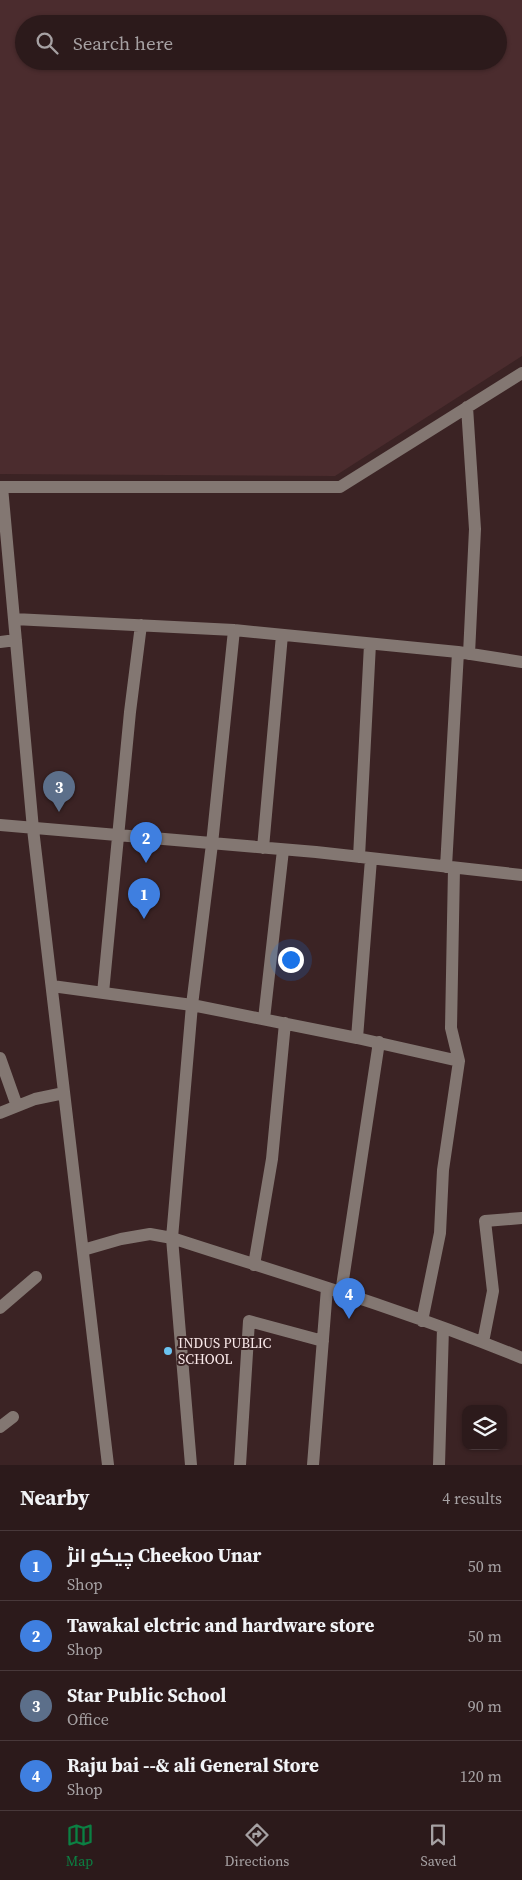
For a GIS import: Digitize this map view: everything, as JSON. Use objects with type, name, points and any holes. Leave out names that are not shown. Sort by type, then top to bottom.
[{"type":"street","points":[[108,1465],[34,829],[1,487],[340,487],[522,373]]},
{"type":"street","points":[[422,1321],[440,1233],[443,1170],[459,1060],[451,1028],[450,867],[464,653],[475,529],[467,407]]},
{"type":"street","points":[[14,619],[234,630],[464,653],[522,662]]},
{"type":"street","points":[[103,992],[130,712],[142,626]]},
{"type":"street","points":[[191,1465],[172,1238],[192,1005],[212,844],[234,630]]},
{"type":"street","points":[[263,848],[282,635]]},
{"type":"street","points":[[0,642],[16,640]]},
{"type":"street","points":[[357,1038],[365,858],[370,644]]},
{"type":"street","points":[[0,825],[263,848],[522,875]]},
{"type":"street","points":[[264,1019],[283,850]]},
{"type":"street","points":[[52,986],[192,1005],[459,1060]]},
{"type":"street","points":[[254,1264],[272,1158],[285,1023]]},
{"type":"street","points":[[341,1293],[379,1042]]},
{"type":"street","points":[[0,1058],[17,1106]]},
{"type":"street","points":[[0,1113],[35,1099],[64,1093]]},
{"type":"street","points":[[483,1342],[493,1291],[485,1221],[522,1218]]},
{"type":"street","points":[[83,1250],[121,1238],[150,1234],[172,1238],[328,1288],[483,1342],[522,1358]]},
{"type":"street","points":[[0,1308],[36,1277]]},
{"type":"street","points":[[313,1465],[328,1288]]},
{"type":"street","points":[[240,1465],[249,1320],[323,1341]]},
{"type":"street","points":[[439,1465],[443,1328]]},
{"type":"street","points":[[0,1427],[12,1417]]},
{"type":"shaded area","points":[[0,0],[522,0],[522,356],[335,476],[0,474]]},
{"type":"place","name":"Star Public School","points":[[59,812]]},
{"type":"place","name":"Tawakal elctric and hardware store","points":[[146,863]]},
{"type":"place","name":"چیکو انڑ Cheekoo Unar","points":[[144,919]]},
{"type":"place","name":"Raju bai --& ali General Store","points":[[349,1319]]},
{"type":"place","name":"INDUS PUBLIC SCHOOL","points":[[168,1351]]}]
